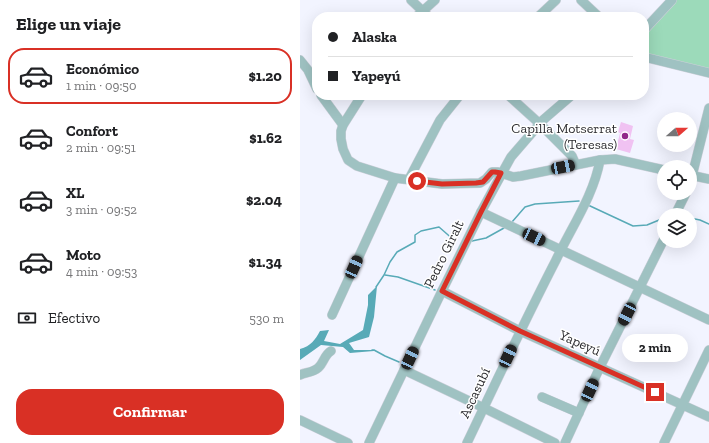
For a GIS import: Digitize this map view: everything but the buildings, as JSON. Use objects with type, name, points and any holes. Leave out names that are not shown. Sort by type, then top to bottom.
[{"type":"street","points":[[411,0],[421,12]]},
{"type":"street","points":[[425,12],[434,0]]},
{"type":"street","points":[[543,12],[556,0]]},
{"type":"street","points":[[581,0],[594,12]]},
{"type":"street","points":[[649,25],[672,0]]},
{"type":"street","points":[[649,58],[709,73]]},
{"type":"street","points":[[300,60],[308,70],[312,79]]},
{"type":"street","points":[[325,100],[343,125]]},
{"type":"street","points":[[359,100],[343,125],[341,131],[341,139],[348,160],[357,166],[395,178],[442,184],[476,183],[483,182],[492,172],[513,177],[600,160],[614,159],[657,168]]},
{"type":"street","points":[[409,179],[440,120],[456,100]]},
{"type":"street","points":[[514,100],[572,156],[576,165]]},
{"type":"street","name":"Pedro Giralt","points":[[369,443],[501,173],[512,157],[540,124],[566,100]]},
{"type":"street","points":[[696,160],[709,108]]},
{"type":"street","name":"Ascasubí","points":[[467,443],[520,331],[586,202],[598,171],[600,160]]},
{"type":"street","points":[[332,315],[395,178]]},
{"type":"street","points":[[697,178],[709,179]]},
{"type":"street","points":[[481,212],[709,320]]},
{"type":"street","points":[[565,443],[600,367],[660,248]]},
{"type":"street","name":"Yapeyú","points":[[442,291],[520,331],[709,417]]},
{"type":"street","points":[[664,443],[709,350]]},
{"type":"street","points":[[300,375],[314,371],[318,368],[331,351]]},
{"type":"street","points":[[404,370],[555,443]]},
{"type":"street","points":[[542,397],[579,413]]},
{"type":"street","points":[[300,420],[348,443]]},
{"type":"green space","points":[[676,0],[709,0],[709,69],[649,55],[649,27]]},
{"type":"water","points":[[377,286],[374,317],[369,337],[349,343],[354,350],[374,351],[350,353],[343,347],[321,345],[300,360],[300,349],[312,342],[320,331],[329,330],[324,341],[340,344],[363,330],[368,305],[368,295]]},
{"type":"waterway","points":[[512,222],[525,207],[535,204],[579,201]]},
{"type":"waterway","points":[[588,205],[633,226],[647,225],[657,221]]},
{"type":"waterway","points":[[697,219],[709,224]]},
{"type":"waterway","points":[[376,287],[397,252],[415,242],[415,235],[421,231],[439,227],[455,241]]},
{"type":"waterway","points":[[472,241],[486,238],[504,228]]},
{"type":"waterway","points":[[385,275],[398,277],[435,290]]},
{"type":"waterway","points":[[372,350],[399,362]]},
{"type":"place","name":"Capilla Motserrat (Teresas)","points":[[625,136]]},
{"type":"route","points":[[417,181],[442,184],[480,183],[483,182],[492,172],[501,173],[442,291],[520,331],[655,392]]}]
